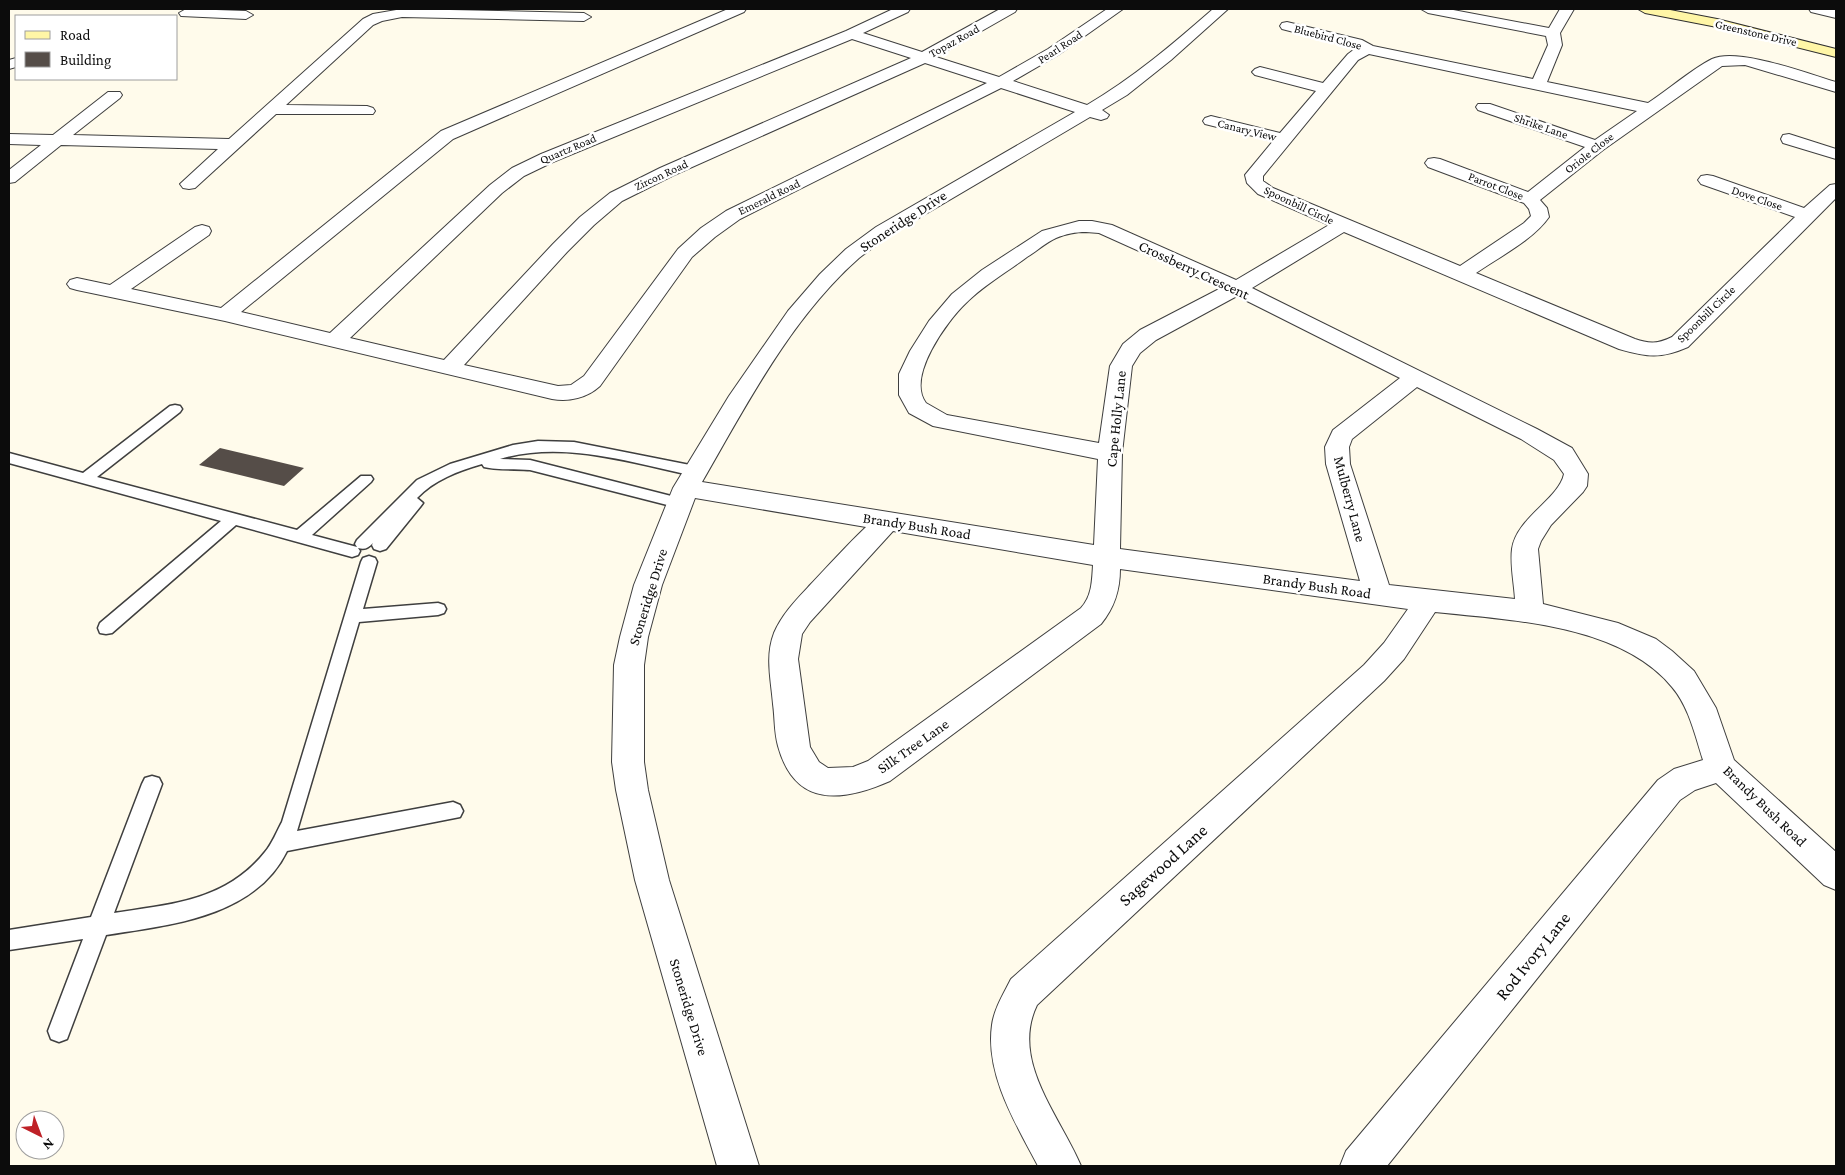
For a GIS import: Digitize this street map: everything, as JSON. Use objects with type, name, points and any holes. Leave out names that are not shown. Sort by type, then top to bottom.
[{"type":"main road","name":"Greenstone Drive","points":[[1645,9],[1717,23],[1836,53]]},
{"type":"main road","name":"Greenstone Drive","points":[[1688,9],[1836,43]]},
{"type":"street","points":[[180,14],[200,9]]},
{"type":"street","points":[[225,315],[446,136],[739,9]]},
{"type":"street","name":"Quartz Road","points":[[334,341],[496,190],[518,172],[564,151],[851,34],[902,9]]},
{"type":"street","name":"Topaz Road","points":[[923,58],[1010,9]]},
{"type":"street","name":"Pearl Road","points":[[1001,82],[1053,52],[1116,9]]},
{"type":"street","name":"Stoneridge Drive","points":[[738,1166],[652,880],[632,790],[628,762],[629,665],[632,646],[648,585],[687,487],[745,388],[795,315],[827,278],[853,253],[882,231],[955,188],[1024,161],[1087,129],[1097,114],[1221,9]]},
{"type":"street","name":"Stoneridge Drive","points":[[1097,114],[1180,61],[1238,9]]},
{"type":"street","points":[[1428,9],[1553,33]]},
{"type":"street","points":[[1538,84],[1555,45],[1553,33],[1567,9]]},
{"type":"street","points":[[1816,9],[1836,14]]},
{"type":"street","points":[[189,184],[368,22],[389,14],[402,13],[463,12],[589,15],[571,30]]},
{"type":"street","points":[[180,14],[246,15]]},
{"type":"street","name":"Bluebird Close","points":[[1288,26],[1357,43],[1368,49]]},
{"type":"street","points":[[851,34],[1097,114]]},
{"type":"street","points":[[1368,49],[1648,108],[1718,62],[1724,60],[1746,61],[1836,87]]},
{"type":"street","name":"Spoonbill Circle","points":[[1368,49],[1358,53],[1326,89],[1254,175],[1255,182],[1267,192],[1342,225],[1627,344],[1648,350],[1664,350],[1680,342],[1807,215],[1836,189]]},
{"type":"street","name":"Zircon Road","points":[[450,367],[587,220],[616,198],[666,172],[923,58]]},
{"type":"street","points":[[1260,72],[1326,89]]},
{"type":"street","name":"Emerald Road","points":[[450,367],[563,394],[579,390],[592,381],[685,253],[699,238],[714,227],[733,215],[1001,82]]},
{"type":"street","points":[[9,178],[114,95]]},
{"type":"street","name":"Shrike Lane","points":[[1484,107],[1597,146]]},
{"type":"street","name":"Oriole Close","points":[[1530,199],[1648,108]]},
{"type":"street","points":[[271,109],[367,111]]},
{"type":"street","name":"Canary View","points":[[1211,121],[1284,139]]},
{"type":"street","points":[[9,139],[233,144]]},
{"type":"street","points":[[1789,139],[1836,154]]},
{"type":"street","name":"Parrot Close","points":[[1434,163],[1530,199],[1540,217],[1537,222],[1460,275]]},
{"type":"street","name":"Dove Close","points":[[1707,180],[1807,215]]},
{"type":"street","name":"Cape Holly Lane","points":[[1106,557],[1110,453],[1121,366],[1131,349],[1148,335],[1237,288],[1342,225]]},
{"type":"street","name":"Crossberry Crescent","points":[[1110,453],[954,424],[932,417],[916,407],[908,383],[921,352],[946,313],[974,285],[1043,238],[1057,231],[1082,226],[1105,229],[1237,288],[1546,443],[1563,454],[1572,465],[1576,474],[1574,486],[1534,529],[1525,549],[1530,612]]},
{"type":"street","points":[[115,291],[202,231]]},
{"type":"street","points":[[77,284],[225,315],[450,367]]},
{"type":"street","name":"Mulberry Lane","points":[[1378,594],[1338,464],[1337,447],[1341,435],[1415,378]]},
{"type":"street","name":"Brandy Bush Road","points":[[687,487],[1106,557],[1428,601],[1530,612],[1608,630],[1640,644],[1662,658],[1683,679],[1705,717],[1721,768],[1836,874]]},
{"type":"street","points":[[856,516],[858,548]]},
{"type":"street","name":"Silk Tree Lane","points":[[888,521],[858,548],[791,626],[784,647],[793,744],[801,764],[819,780],[832,783],[849,783],[864,779],[879,771],[1087,620],[1098,608],[1106,586],[1106,557]]},
{"type":"street","name":"Sagewood Lane","points":[[1060,1166],[1027,1102],[1017,1077],[1012,1057],[1011,1023],[1024,992],[1374,673],[1394,651],[1428,601]]},
{"type":"street","name":"Rod Ivory Lane","points":[[1361,1166],[1668,790],[1685,779],[1721,768]]},
{"type":"lane","points":[[86,478],[174,409]]},
{"type":"lane","points":[[9,940],[181,913],[229,896],[253,880],[274,857],[291,823],[353,616],[361,552],[422,484],[455,467],[513,450],[538,446],[574,447],[687,487]]},
{"type":"lane","points":[[9,458],[299,537],[361,552],[380,554],[382,549],[380,545],[419,499],[433,487],[450,476],[488,464],[530,465],[687,487]]},
{"type":"lane","points":[[299,537],[366,479]]},
{"type":"lane","points":[[106,628],[233,519]]},
{"type":"lane","points":[[353,616],[438,609]]},
{"type":"lane","points":[[59,1031],[152,784]]},
{"type":"lane","points":[[281,843],[453,811]]},
{"type":"building","points":[[220,448],[304,468],[284,486],[199,465]]}]
